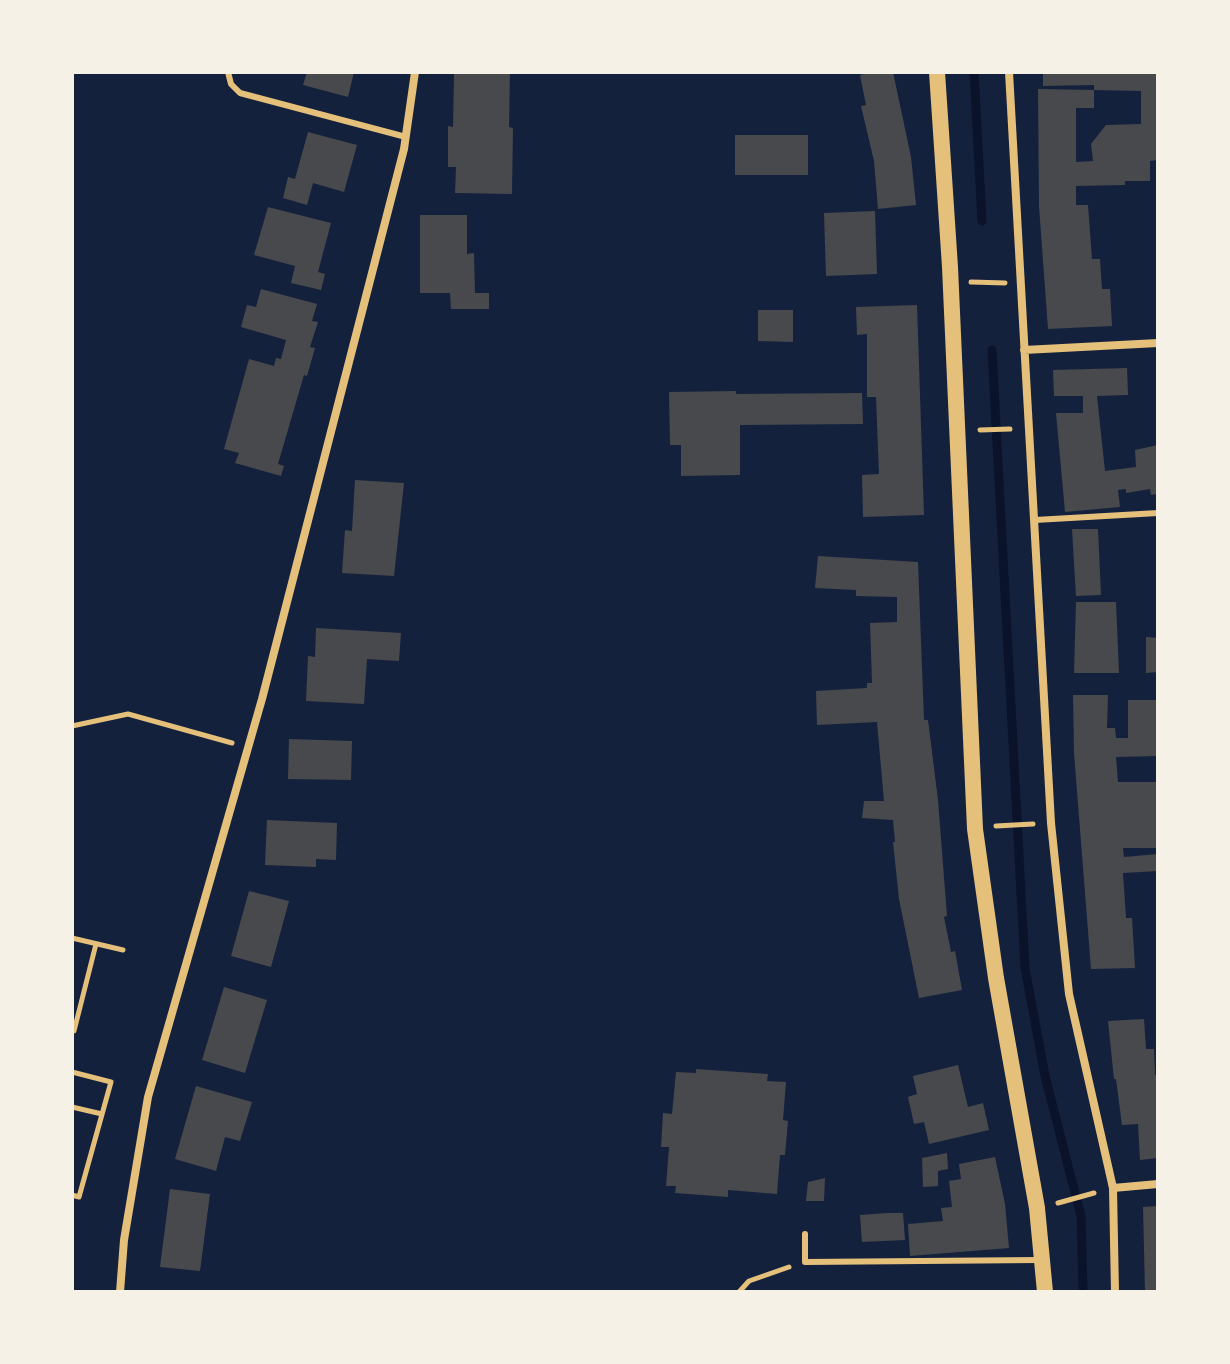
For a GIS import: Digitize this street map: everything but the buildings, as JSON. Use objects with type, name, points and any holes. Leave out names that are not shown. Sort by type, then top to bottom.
[{"type":"main road","points":[[937,72],[950,281],[975,829],[996,978],[1037,1208],[1045,1292]]},
{"type":"street","points":[[120,1292],[124,1240],[148,1097],[248,747],[406,137],[415,72]]},
{"type":"street","points":[[1009,72],[1051,823],[1069,994],[1113,1188],[1115,1292]]},
{"type":"street","points":[[1024,350],[1158,343]]},
{"type":"street","points":[[1113,1188],[1158,1184]]},
{"type":"lane","points":[[228,72],[231,84],[240,93],[406,137]]},
{"type":"lane","points":[[1035,520],[1158,513]]},
{"type":"lane","points":[[805,1234],[805,1262],[1042,1260]]},
{"type":"path","points":[[950,281],[1020,283]]},
{"type":"path","points":[[983,430],[1001,429]]},
{"type":"path","points":[[72,726],[128,714],[248,747]]},
{"type":"path","points":[[1006,826],[1022,824]]},
{"type":"path","points":[[72,938],[123,950]]},
{"type":"path","points":[[72,1031],[96,944]]},
{"type":"path","points":[[72,1072],[111,1082],[79,1197],[72,1195]]},
{"type":"path","points":[[72,1107],[102,1114]]},
{"type":"path","points":[[1061,1202],[1088,1194]]},
{"type":"path","points":[[739,1292],[749,1281],[805,1262]]},
{"type":"waterway","points":[[974,72],[982,221]]},
{"type":"waterway","points":[[992,350],[1025,968],[1045,1076],[1081,1216],[1083,1292]]}]
